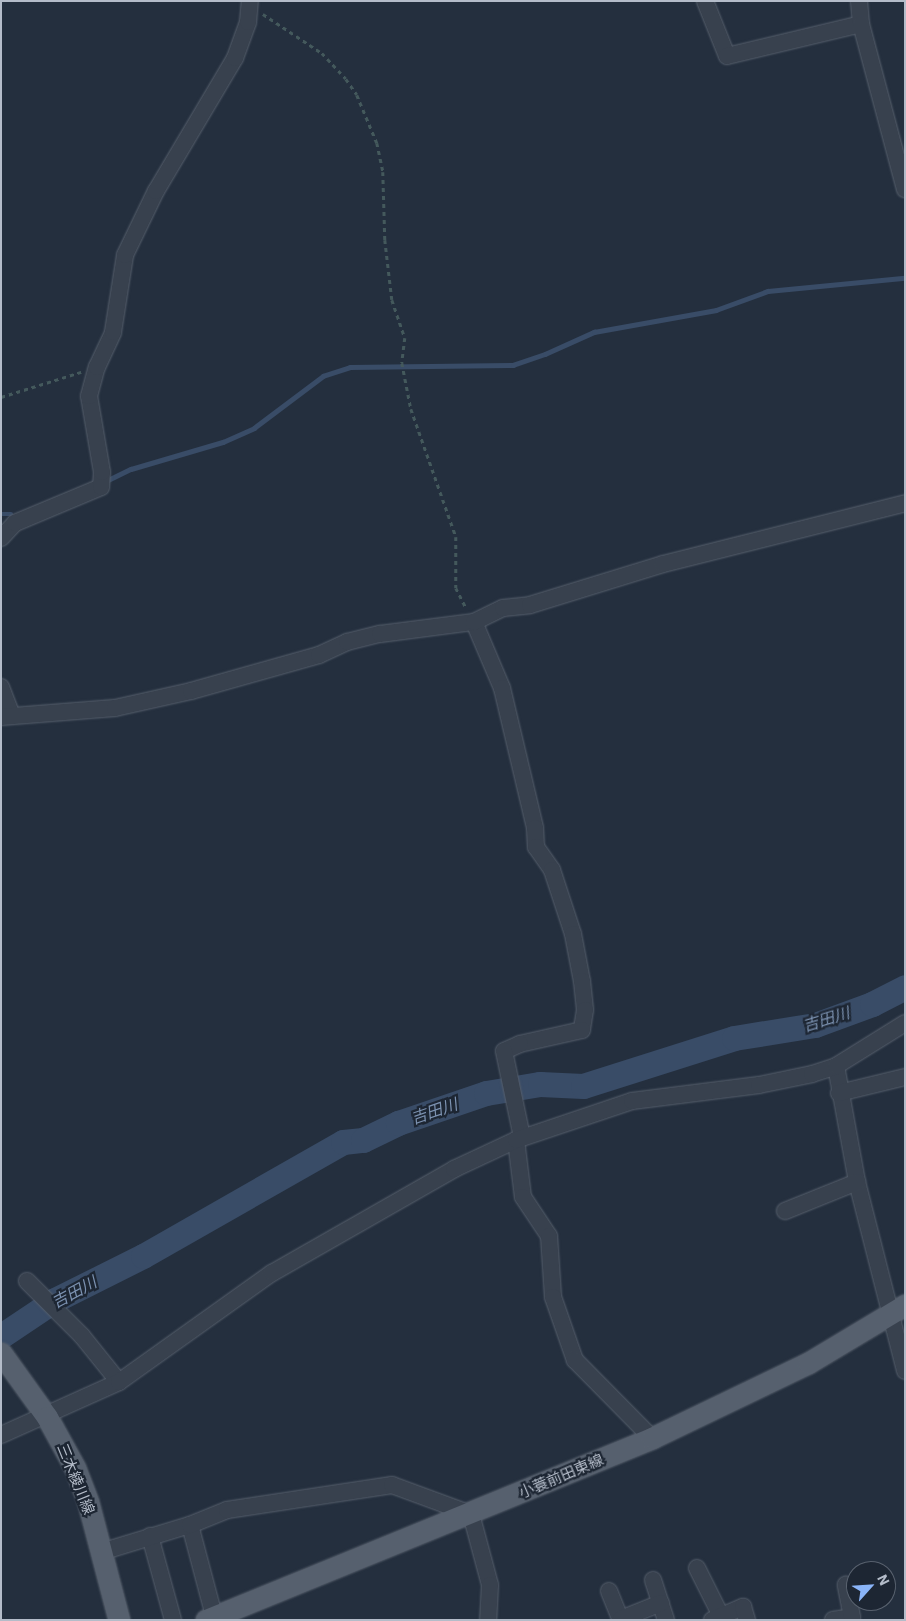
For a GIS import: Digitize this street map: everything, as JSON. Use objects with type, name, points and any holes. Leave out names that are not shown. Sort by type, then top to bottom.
[{"type":"main road","name":"小蓑前田東線","points":[[210,1618],[471,1514],[652,1438],[808,1363],[898,1310]]},
{"type":"main road","name":"三木綾川線","points":[[7,1360],[47,1416],[75,1468],[101,1552],[119,1620]]},
{"type":"street","points":[[706,1],[728,56],[861,24]]},
{"type":"street","points":[[859,1],[861,24],[905,188]]},
{"type":"street","points":[[1,538],[15,523],[101,488],[102,472],[90,396],[97,367],[112,332],[125,255],[156,191],[235,58],[248,22],[249,3]]},
{"type":"street","points":[[1,687],[7,716],[115,708],[191,691],[380,634],[474,622],[503,608],[530,605],[663,564],[905,503]]},
{"type":"street","points":[[474,622],[502,688],[535,828],[536,847],[552,870],[573,934],[585,1010],[582,1030],[520,1044],[504,1051],[518,1114],[523,1197],[549,1236],[553,1297],[575,1360],[652,1438]]},
{"type":"street","points":[[1,1435],[47,1416],[119,1382],[272,1273],[454,1169],[519,1138],[632,1101],[758,1085],[836,1066],[905,1023]]},
{"type":"street","points":[[836,1066],[839,1093],[857,1182],[898,1310],[905,1371]]},
{"type":"street","points":[[839,1093],[905,1077]]},
{"type":"street","points":[[785,1210],[857,1182]]},
{"type":"street","points":[[31,1284],[70,1325],[119,1382]]},
{"type":"street","points":[[101,1552],[190,1525],[227,1510],[392,1485],[471,1514],[490,1585],[488,1620]]},
{"type":"street","points":[[190,1525],[210,1618]]},
{"type":"street","points":[[150,1536],[173,1620]]},
{"type":"street","points":[[697,1568],[717,1618],[743,1607],[746,1620]]},
{"type":"street","points":[[653,1580],[666,1620]]},
{"type":"street","points":[[609,1591],[621,1619],[661,1603]]},
{"type":"street","points":[[833,1620],[852,1616],[851,1611]]},
{"type":"path","points":[[249,3],[322,53],[346,79],[368,118],[383,172],[385,240],[392,300],[405,338],[402,363],[411,408],[456,537],[456,588],[474,622]]},
{"type":"path","points":[[1,397],[97,367]]},
{"type":"waterway","points":[[108,480],[131,469],[223,442],[254,428],[323,376],[350,367],[513,365],[545,354],[594,332],[716,310],[768,291],[904,278]]},
{"type":"waterway","points":[[1,514],[11,514]]},
{"type":"waterway","name":"吉田川","points":[[1,1336],[55,1300],[143,1256],[343,1142],[363,1140],[398,1123],[486,1093],[540,1084],[583,1086],[734,1038],[815,1025],[872,1004],[905,987]]}]
